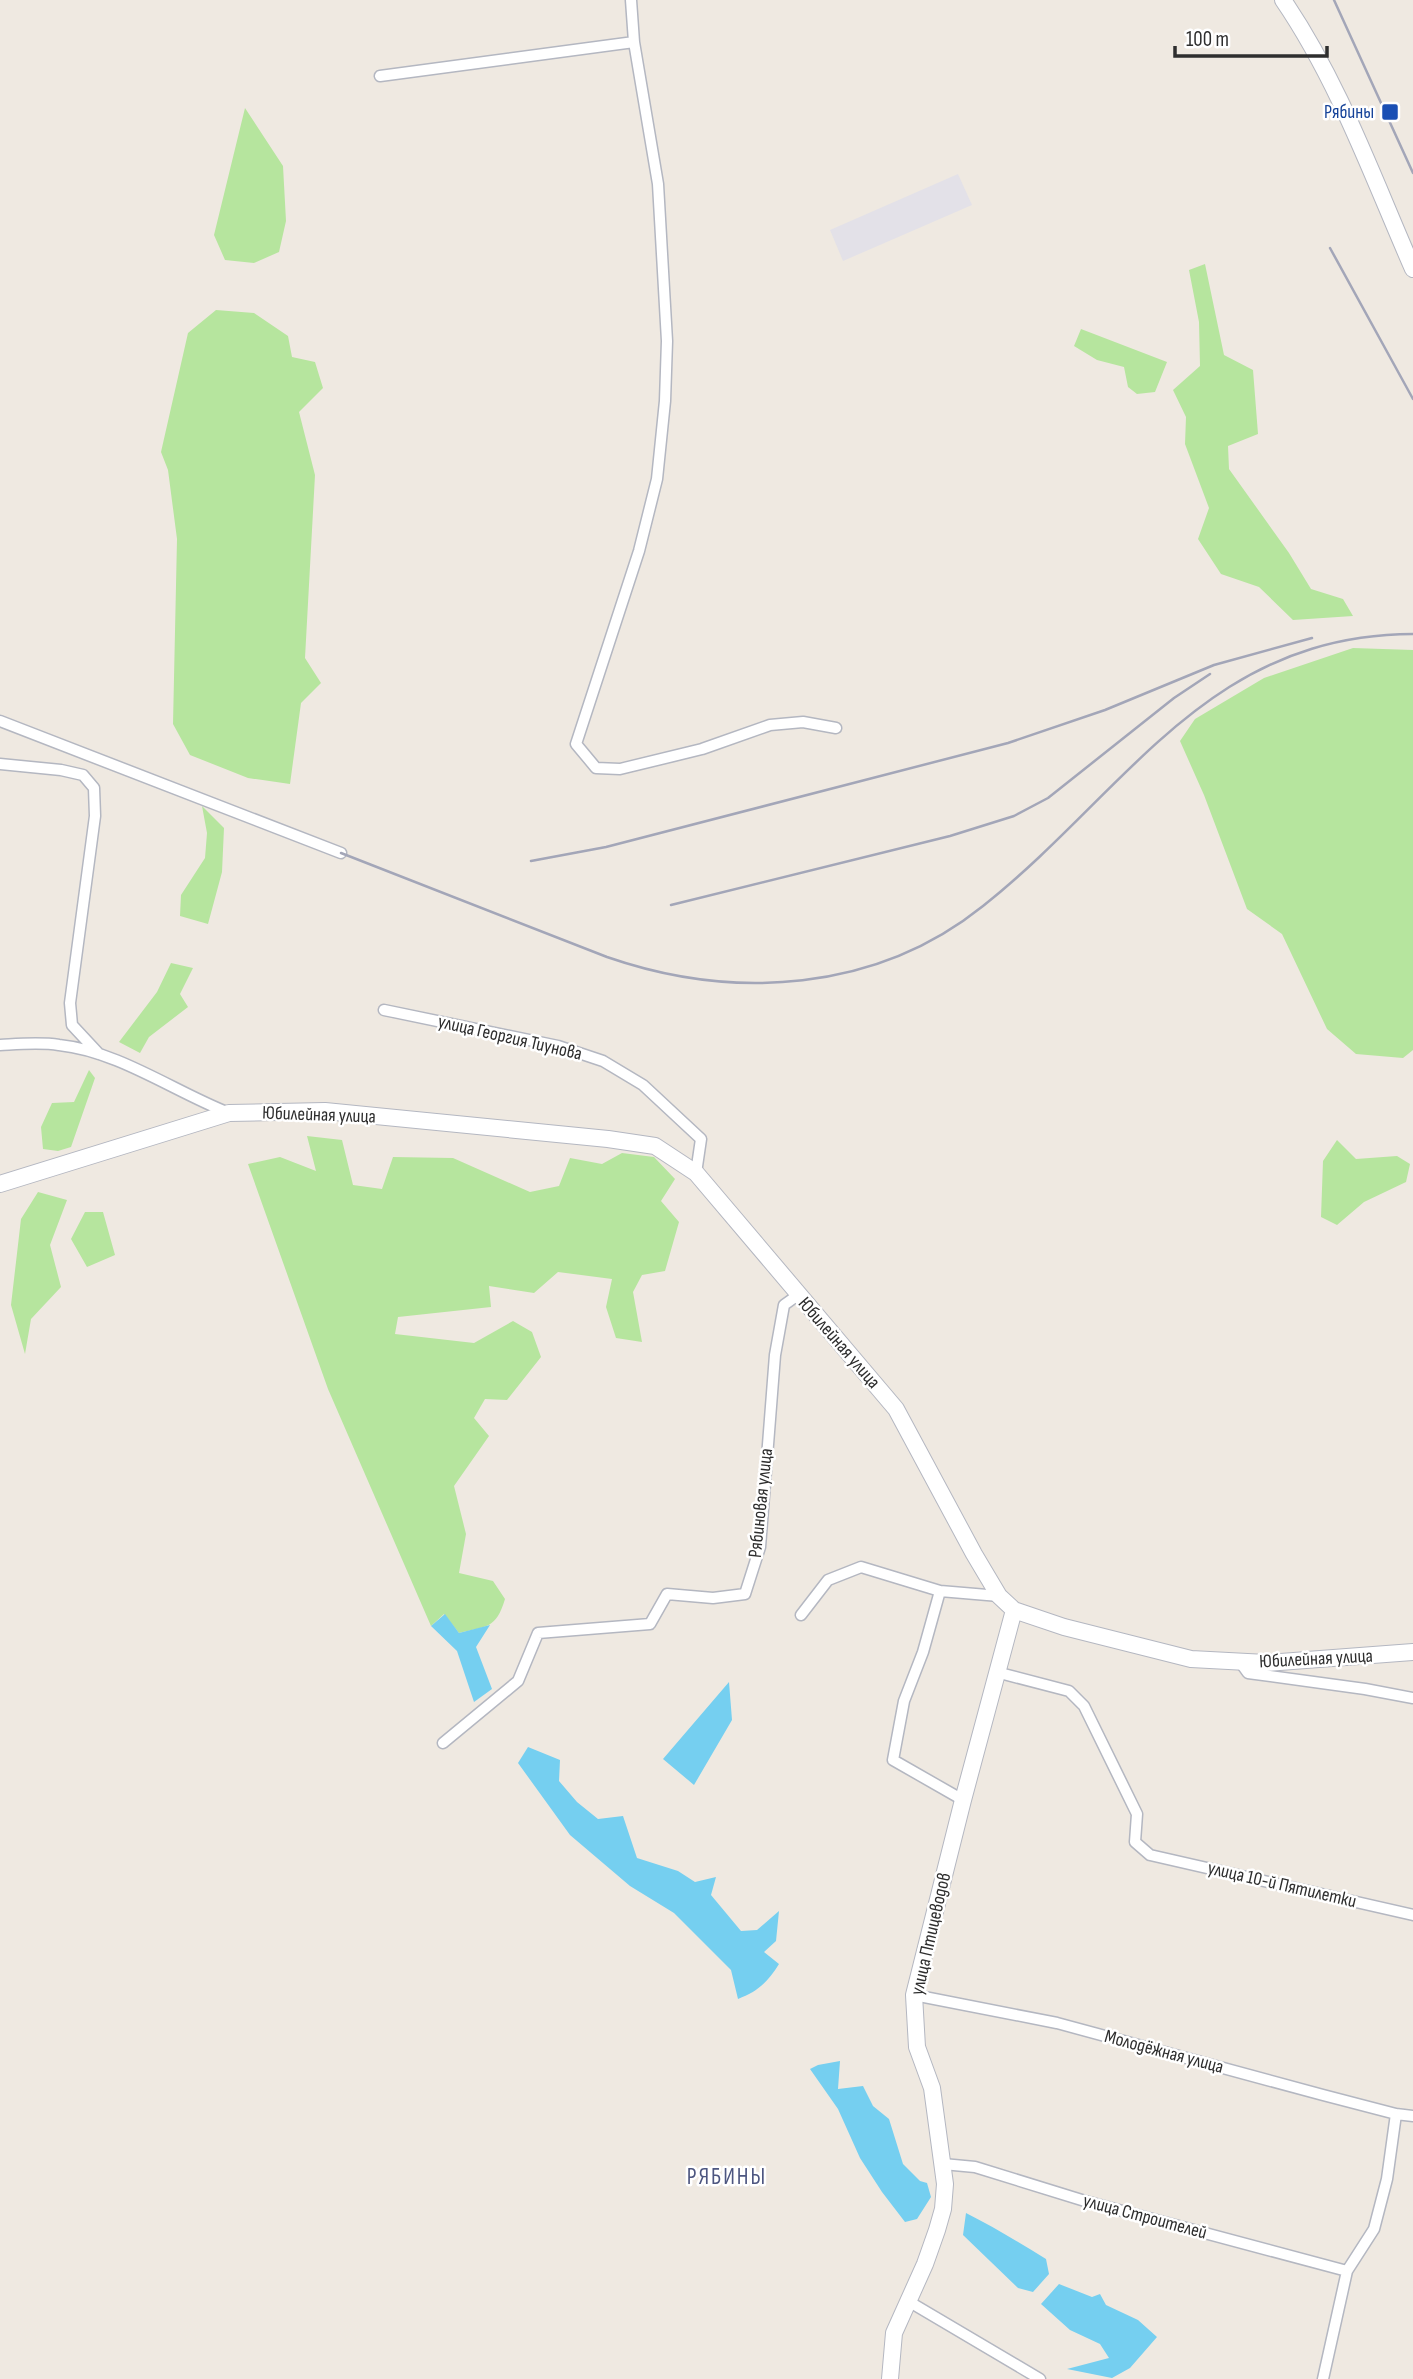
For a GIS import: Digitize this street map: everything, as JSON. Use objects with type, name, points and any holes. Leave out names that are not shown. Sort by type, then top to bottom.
[{"type":"street","points":[[631,0],[634,41],[658,184],[667,341],[666,401],[657,479],[639,551],[576,744],[596,768],[620,769],[702,749],[770,725],[803,722],[835,728]]},
{"type":"street","points":[[1283,0],[1305,32],[1337,95],[1413,269]]},
{"type":"street","points":[[380,76],[634,41]]},
{"type":"street","points":[[0,721],[341,853]]},
{"type":"street","points":[[0,764],[83,775],[94,788],[95,816],[70,1003],[72,1025],[99,1054]]},
{"type":"street","name":"улица Георгия Тиунова","points":[[384,1010],[558,1046],[603,1061],[643,1085],[701,1139],[696,1173]]},
{"type":"street","points":[[0,1045],[60,1045],[99,1054],[229,1113]]},
{"type":"street","name":"Юбилейная улица","points":[[0,1184],[229,1113],[325,1111],[655,1146],[696,1173],[895,1409],[999,1596],[1014,1610],[1064,1628],[1191,1659],[1288,1662],[1413,1652]]},
{"type":"street","name":"Рябиновая улица","points":[[443,1743],[518,1681],[538,1633],[650,1625],[667,1594],[713,1598],[745,1594],[760,1547],[775,1355],[784,1305],[798,1296]]},
{"type":"street","points":[[801,1615],[828,1580],[861,1567],[940,1591],[999,1596]]},
{"type":"street","points":[[940,1591],[923,1652],[904,1702],[893,1760],[963,1800]]},
{"type":"street","name":"улица Птицеводов","points":[[890,2379],[894,2333],[925,2264],[943,2209],[945,2184],[932,2088],[917,2047],[914,1995],[1014,1610]]},
{"type":"street","points":[[1240,1662],[1248,1673],[1413,1698]]},
{"type":"street","name":"улица 10-й Пятилетки","points":[[996,1672],[1069,1691],[1084,1706],[1137,1814],[1135,1842],[1150,1855],[1413,1915]]},
{"type":"street","name":"Молодёжная улица","points":[[914,1995],[1057,2023],[1396,2114],[1413,2116]]},
{"type":"street","points":[[1323,2379],[1347,2272],[1374,2229],[1387,2179],[1396,2114]]},
{"type":"street","name":"улица Строителей","points":[[943,2164],[975,2167],[1085,2201],[1347,2272]]},
{"type":"street","points":[[908,2301],[1040,2379]]},
{"type":"shaded area","points":[[958,174],[972,205],[843,261],[830,230]]},
{"type":"green space","points":[[245,108],[283,166],[286,221],[279,252],[254,263],[225,260],[214,235]]},
{"type":"green space","points":[[1205,264],[1224,355],[1253,370],[1258,434],[1228,446],[1229,469],[1289,553],[1311,589],[1343,599],[1353,616],[1293,620],[1259,587],[1221,574],[1198,539],[1209,508],[1185,444],[1186,417],[1173,390],[1200,366],[1199,322],[1189,270]]},
{"type":"green space","points":[[216,310],[254,313],[288,336],[292,357],[315,362],[323,388],[299,412],[315,475],[305,658],[321,683],[301,703],[290,784],[248,778],[190,755],[173,724],[177,539],[168,470],[161,452],[188,333]]},
{"type":"green space","points":[[1081,329],[1167,362],[1155,392],[1137,394],[1128,387],[1124,367],[1097,360],[1074,346]]},
{"type":"green space","points":[[1353,648],[1413,650],[1413,1050],[1403,1058],[1356,1054],[1327,1029],[1282,934],[1247,909],[1204,795],[1180,741],[1195,719],[1264,678]]},
{"type":"green space","points":[[202,806],[224,828],[222,872],[208,924],[180,916],[181,895],[205,858],[207,833]]},
{"type":"green space","points":[[171,963],[193,968],[180,994],[188,1007],[149,1037],[140,1053],[119,1042],[157,992]]},
{"type":"green space","points":[[89,1070],[95,1078],[71,1147],[58,1151],[43,1149],[41,1127],[52,1103],[74,1102]]},
{"type":"green space","points":[[307,1136],[342,1140],[353,1185],[382,1189],[393,1157],[453,1158],[530,1192],[559,1186],[570,1158],[602,1164],[622,1153],[654,1157],[675,1179],[661,1201],[679,1222],[665,1271],[642,1275],[633,1292],[642,1342],[616,1338],[606,1307],[612,1279],[558,1272],[534,1293],[489,1286],[491,1307],[398,1317],[395,1334],[474,1343],[513,1321],[532,1332],[541,1357],[507,1400],[485,1399],[474,1418],[489,1436],[454,1486],[466,1534],[459,1573],[493,1581],[505,1599],[498,1616],[489,1625],[459,1633],[444,1614],[431,1626],[328,1389],[248,1164],[280,1157],[316,1171]]},
{"type":"green space","points":[[1337,1140],[1356,1159],[1397,1156],[1410,1164],[1406,1182],[1364,1202],[1337,1225],[1321,1217],[1323,1161]]},
{"type":"green space","points":[[38,1192],[67,1200],[50,1245],[61,1287],[31,1319],[25,1354],[11,1305],[21,1219]]},
{"type":"green space","points":[[85,1212],[103,1212],[115,1255],[87,1267],[71,1239]]},
{"type":"water","points":[[445,1614],[459,1633],[490,1625],[476,1647],[492,1689],[474,1702],[457,1651],[431,1626]]},
{"type":"water","points":[[729,1682],[732,1720],[694,1785],[663,1759]]},
{"type":"water","points":[[528,1747],[560,1760],[559,1781],[577,1802],[598,1819],[623,1816],[637,1858],[678,1871],[695,1882],[716,1877],[711,1895],[741,1931],[757,1930],[779,1911],[776,1941],[764,1952],[779,1964],[766,1981],[756,1990],[738,1999],[731,1970],[674,1913],[630,1886],[570,1835],[518,1763]]},
{"type":"water","points":[[840,2061],[838,2089],[863,2086],[873,2106],[889,2119],[903,2164],[920,2181],[927,2183],[931,2197],[917,2219],[905,2222],[882,2192],[860,2158],[838,2109],[810,2069]]},
{"type":"water","points":[[966,2213],[1046,2259],[1049,2274],[1033,2292],[1018,2288],[963,2235]]},
{"type":"water","points":[[1059,2284],[1092,2297],[1100,2294],[1106,2305],[1138,2320],[1157,2337],[1130,2368],[1112,2378],[1067,2369],[1109,2358],[1100,2344],[1070,2330],[1041,2304]]},
{"type":"railway","points":[[1334,0],[1413,173]]},
{"type":"railway","points":[[1330,248],[1413,399]]},
{"type":"railway","points":[[341,853],[607,957],[655,971],[704,980],[754,983],[803,980],[850,972],[897,956],[941,935],[983,906],[1034,862],[1174,728],[1224,690],[1279,661],[1341,641],[1413,634]]},
{"type":"railway","points":[[531,861],[606,847],[1008,743],[1105,710],[1214,665],[1312,638]]},
{"type":"railway","points":[[671,905],[950,836],[1014,816],[1048,798],[1174,698],[1210,674]]},
{"type":"place","name":"Рябины","points":[[1390,112]]},
{"type":"district","name":"РЯБИНЫ","points":[[727,2177]]}]
